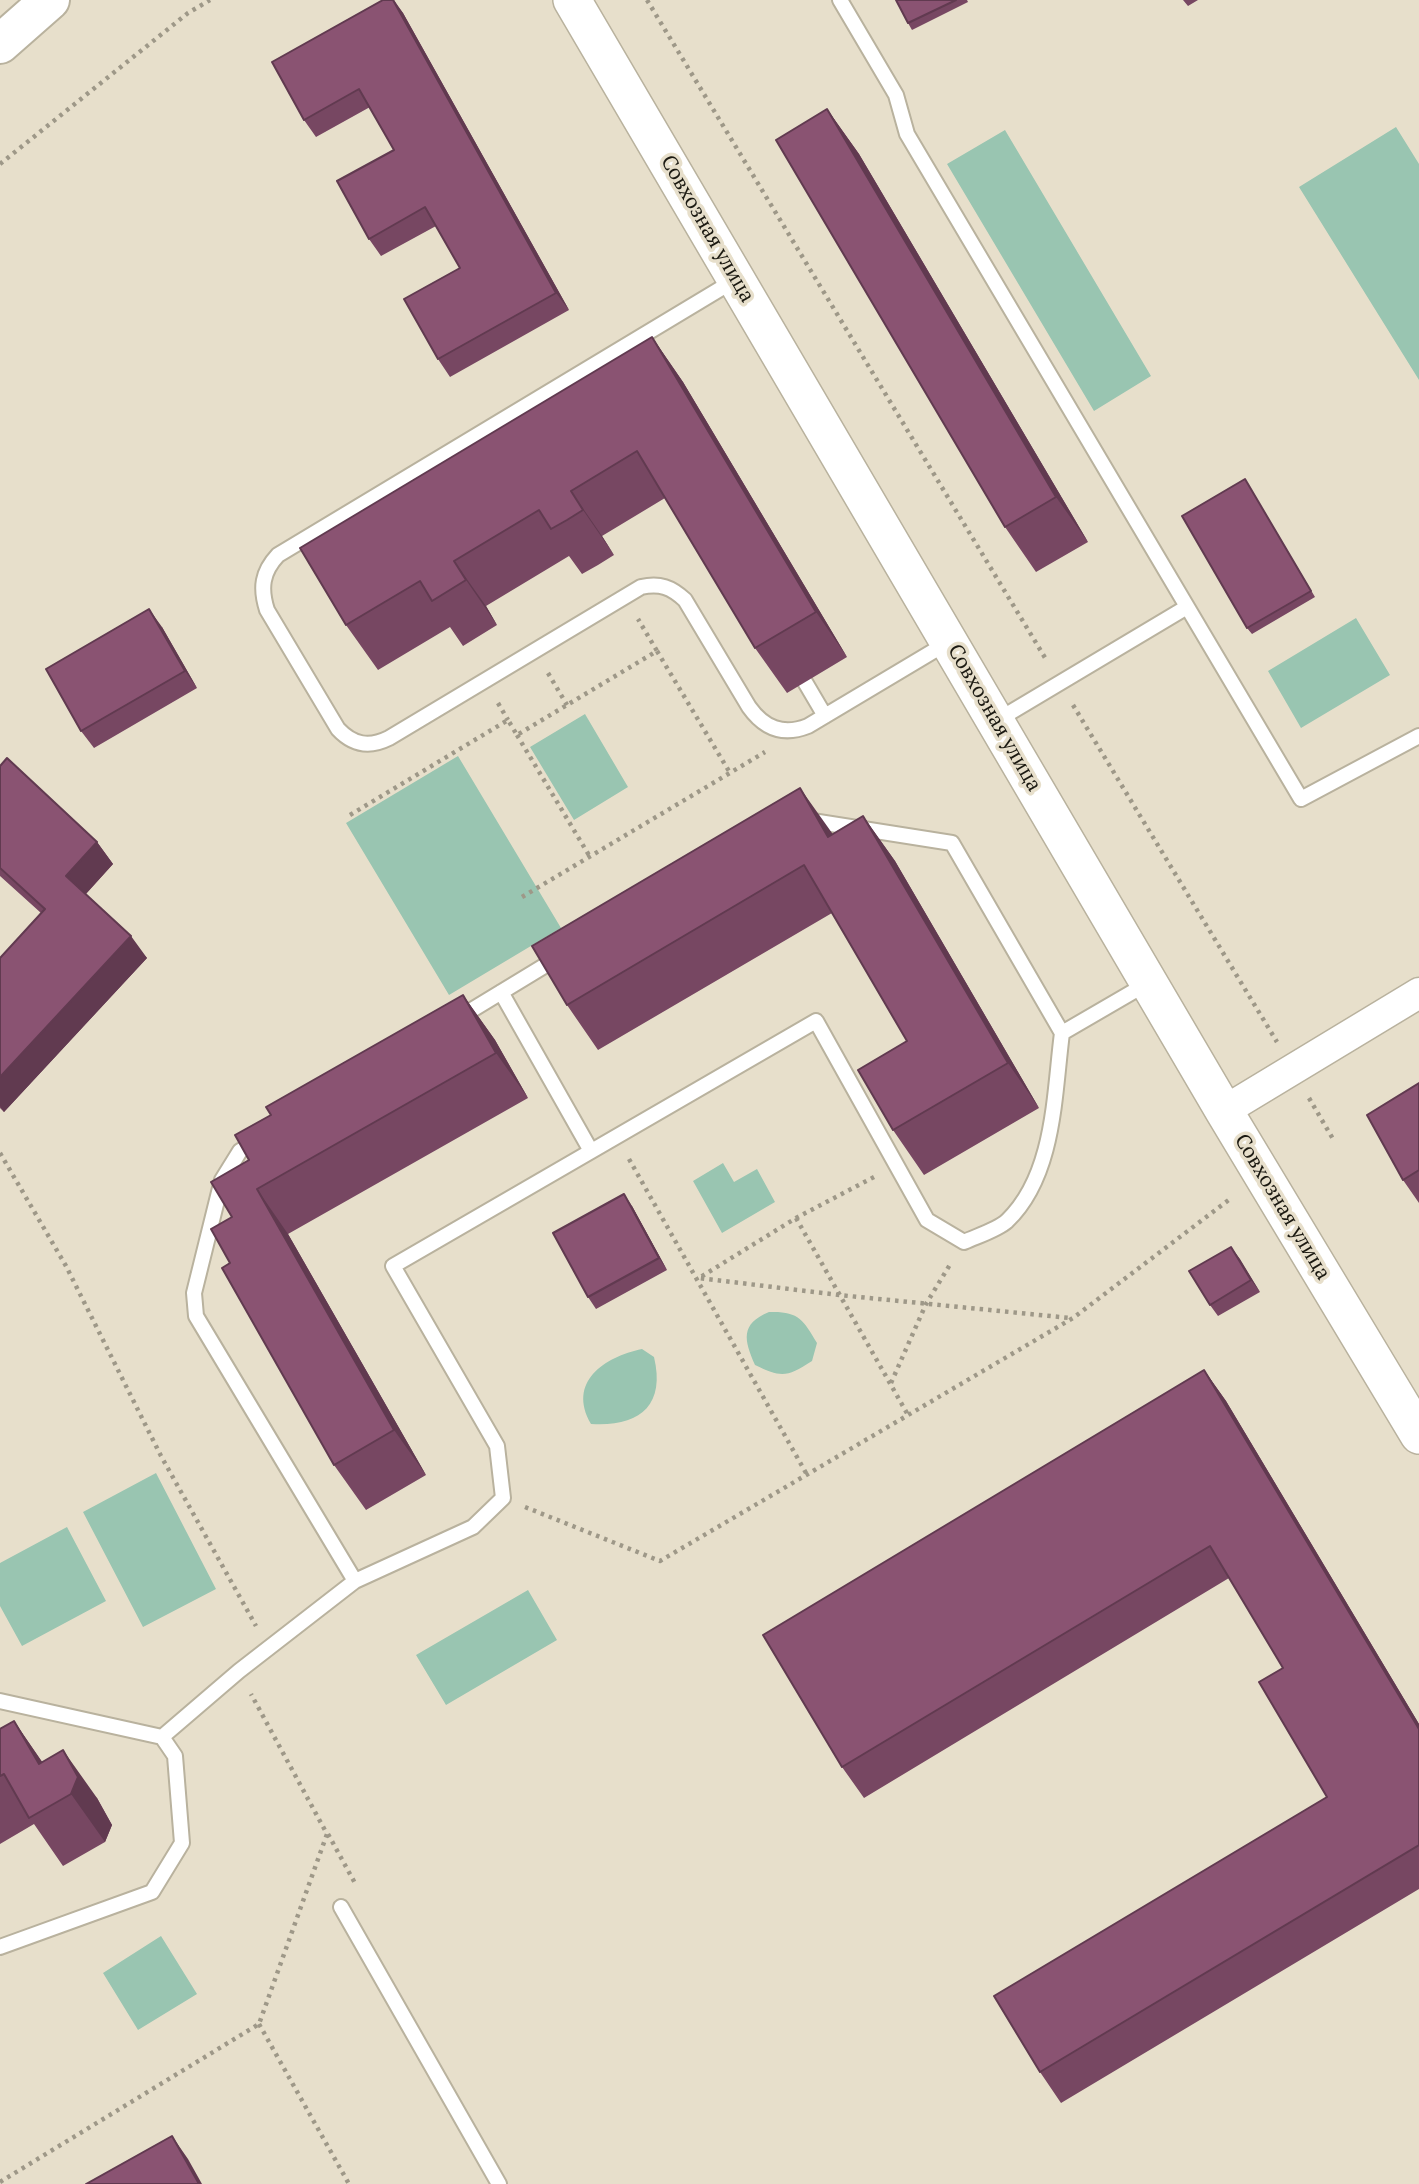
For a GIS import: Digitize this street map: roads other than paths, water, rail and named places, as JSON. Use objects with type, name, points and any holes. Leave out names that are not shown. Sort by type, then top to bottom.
[{"type":"main road","points":[[0,44],[50,0]]},
{"type":"street","name":"Совхозная улица","points":[[572,0],[1224,1111],[1419,1435]]},
{"type":"street","points":[[1224,1111],[1419,993]]},
{"type":"lane","points":[[840,0],[896,95],[907,134],[1301,799],[1419,736]]},
{"type":"lane","points":[[736,280],[278,555],[263,578],[262,594],[267,610],[338,729],[355,742],[379,743],[389,738],[641,587],[654,585],[673,589],[685,600],[757,718],[777,730],[797,730],[807,726],[949,642]]},
{"type":"lane","points":[[995,721],[1187,607]]},
{"type":"lane","points":[[805,682],[825,716]]},
{"type":"lane","points":[[162,1737],[239,1671],[355,1581],[473,1527],[503,1498],[497,1446],[393,1266],[816,1021],[927,1220],[964,1242],[1006,1222],[1030,1192],[1045,1149],[1062,1033],[952,843],[788,817]]},
{"type":"lane","points":[[441,1029],[569,950]]},
{"type":"lane","points":[[1062,1033],[1149,983]]},
{"type":"lane","points":[[500,992],[591,1151]]},
{"type":"lane","points":[[276,1130],[240,1151],[222,1180],[194,1293],[197,1316],[355,1581]]},
{"type":"lane","points":[[0,1701],[162,1737],[175,1756],[182,1843],[152,1892],[0,1947]]},
{"type":"lane","points":[[341,1907],[499,2184]]}]
